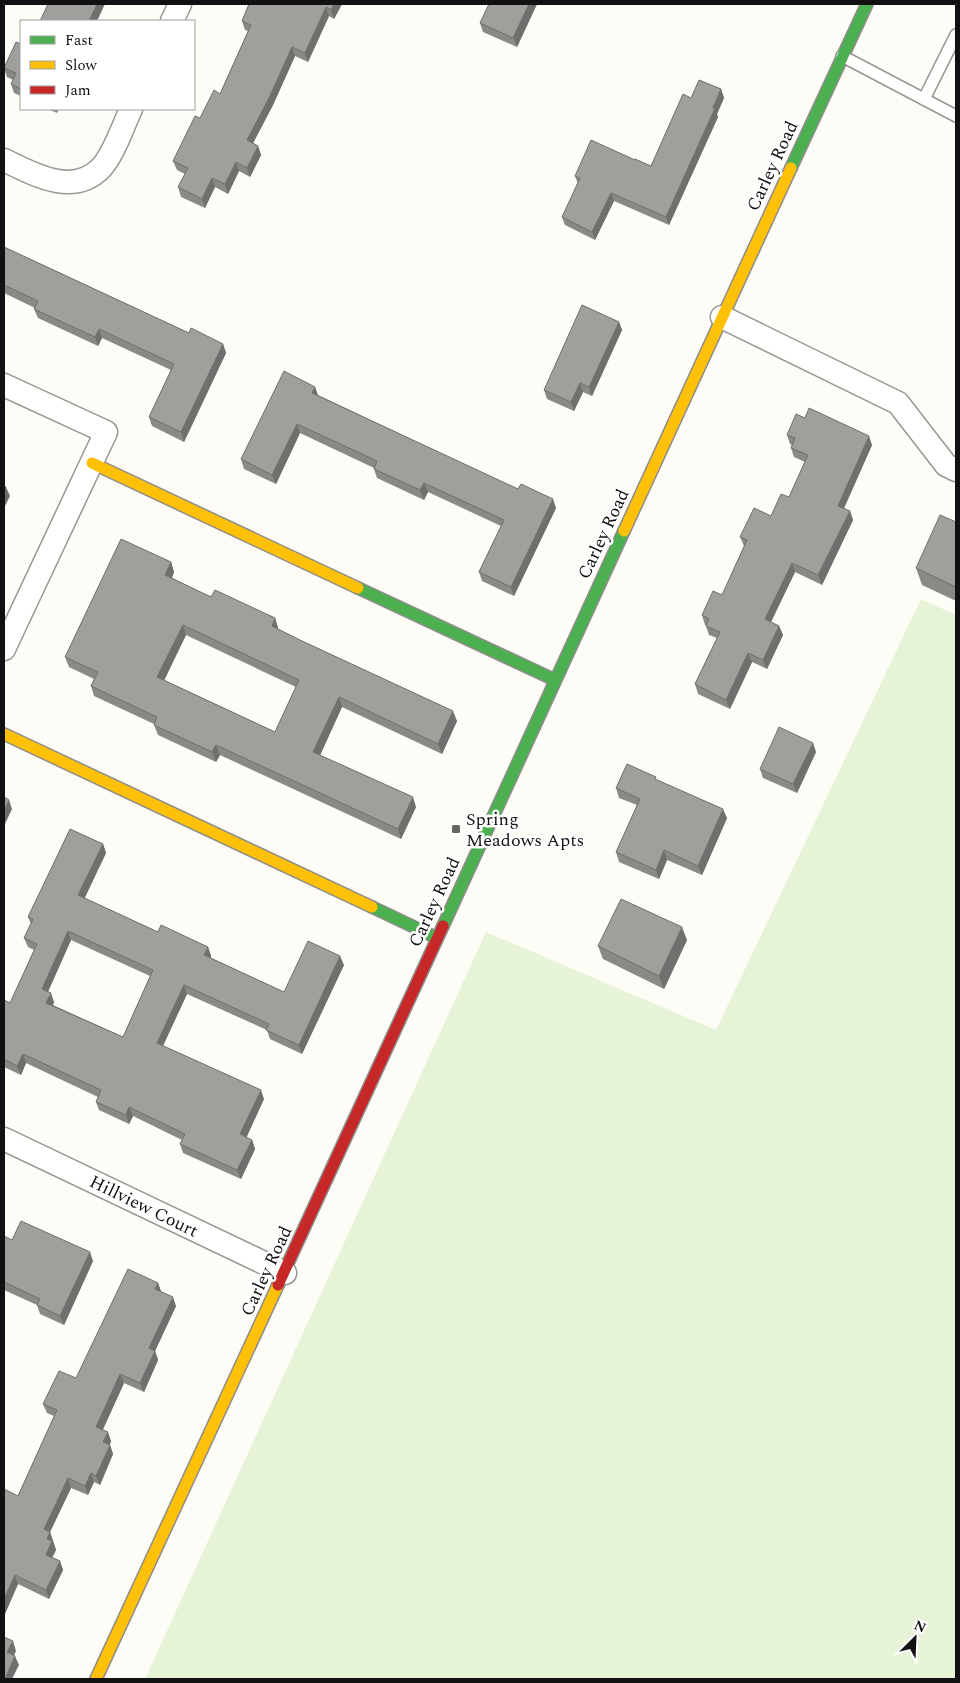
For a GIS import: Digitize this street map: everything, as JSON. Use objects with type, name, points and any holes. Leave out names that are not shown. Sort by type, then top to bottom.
[{"type":"street","points":[[172,20],[180,4]]},
{"type":"street","name":"Carley Road","points":[[96,1679],[285,1273],[555,680],[867,4]]},
{"type":"street","points":[[4,160],[39,177],[66,183],[86,179],[101,167],[131,110]]},
{"type":"street","points":[[722,317],[898,403],[946,465],[956,470]]},
{"type":"street","points":[[4,385],[106,432],[4,649]]},
{"type":"street","points":[[92,463],[555,680]]},
{"type":"street","points":[[4,734],[438,938]]},
{"type":"street","name":"Hillview Court","points":[[4,1139],[285,1273]]},
{"type":"lane","points":[[924,99],[956,35]]},
{"type":"lane","points":[[842,56],[956,116]]},
{"type":"green space","points":[[921,599],[956,615],[956,1679],[145,1679],[486,932],[716,1030]]},
{"type":"building","points":[[48,4],[97,4],[89,20],[40,20]]},
{"type":"building","points":[[249,4],[334,4],[331,10],[326,7],[305,53],[292,47],[270,96],[247,140],[258,146],[247,168],[236,162],[225,184],[212,178],[202,199],[178,187],[188,168],[173,161],[195,116],[200,118],[214,90],[220,94],[251,25],[242,21]]},
{"type":"building","points":[[489,4],[529,4],[513,38],[480,23]]},
{"type":"building","points":[[16,42],[20,44],[20,88],[11,84],[16,73],[4,68]]},
{"type":"building","points":[[699,80],[721,89],[713,108],[715,108],[666,217],[611,193],[592,232],[562,217],[580,178],[575,176],[591,140],[651,166],[683,94],[691,98]]},
{"type":"building","points":[[4,247],[189,333],[191,328],[223,344],[181,432],[149,417],[174,364],[99,329],[95,337],[34,309],[38,301],[4,285]]},
{"type":"building","points":[[582,305],[619,322],[589,387],[580,383],[571,402],[544,390]]},
{"type":"building","points":[[284,371],[315,387],[312,393],[518,489],[521,484],[553,499],[511,587],[479,572],[504,520],[424,483],[420,490],[374,469],[377,461],[297,424],[272,475],[241,459]]},
{"type":"building","points":[[809,408],[869,436],[838,506],[850,511],[818,575],[792,563],[765,619],[779,626],[763,660],[748,653],[726,700],[695,684],[720,632],[706,626],[709,619],[702,615],[713,591],[722,595],[747,540],[740,537],[754,508],[771,516],[781,494],[789,497],[808,455],[791,448],[795,438],[787,435],[796,414],[805,418]]},
{"type":"building","points":[[940,515],[956,522],[956,587],[916,568]]},
{"type":"building","points":[[121,539],[171,562],[165,575],[211,597],[215,590],[275,618],[272,626],[453,711],[438,744],[339,697],[313,752],[413,797],[398,829],[216,745],[212,752],[154,725],[157,717],[91,686],[98,672],[65,657]],"holes":[[[183,625],[299,680],[275,732],[157,677]]]},
{"type":"building","points":[[779,727],[813,743],[793,784],[760,769]]},
{"type":"building","points":[[627,764],[656,777],[655,779],[723,809],[698,866],[664,850],[656,870],[616,852],[640,799],[616,788]]},
{"type":"building","points":[[4,797],[9,800],[4,811]]},
{"type":"building","points":[[70,829],[103,844],[78,895],[158,932],[161,925],[208,947],[204,955],[284,992],[308,941],[340,956],[299,1045],[266,1030],[269,1024],[184,985],[157,1043],[261,1090],[240,1134],[252,1140],[237,1170],[180,1144],[185,1134],[129,1107],[126,1115],[96,1102],[101,1090],[23,1054],[17,1066],[4,1059],[4,1000],[10,1003],[37,944],[24,938],[33,919],[28,917]],"holes":[[[68,931],[153,970],[123,1037],[46,1003],[51,993],[42,989]]]},
{"type":"building","points":[[621,899],[682,927],[659,976],[598,946]]},
{"type":"building","points":[[21,1221],[90,1252],[60,1316],[37,1305],[40,1299],[4,1282],[4,1236],[12,1240]]},
{"type":"building","points":[[128,1269],[158,1283],[155,1289],[173,1297],[149,1348],[155,1351],[140,1383],[120,1374],[96,1427],[108,1432],[103,1442],[110,1445],[96,1476],[91,1473],[85,1486],[68,1478],[44,1529],[50,1532],[47,1539],[52,1541],[46,1555],[60,1561],[46,1590],[15,1575],[4,1599],[4,1489],[18,1496],[57,1410],[43,1404],[59,1371],[76,1378]]},
{"type":"building","points":[[4,1637],[13,1641],[7,1652],[15,1656],[5,1679],[4,1679]]},
{"type":"traffic: fast","points":[[791,168],[867,4]]},
{"type":"traffic: fast","points":[[443,926],[624,531]]},
{"type":"traffic: fast","points":[[358,588],[555,680]]},
{"type":"traffic: fast","points":[[372,907],[437,938]]},
{"type":"traffic: slow","points":[[624,531],[791,168]]},
{"type":"traffic: slow","points":[[92,463],[358,588]]},
{"type":"traffic: slow","points":[[4,734],[372,907]]},
{"type":"traffic: slow","points":[[96,1679],[278,1285]]},
{"type":"traffic: jam","points":[[278,1285],[443,926]]},
{"type":"place","name":"Spring Meadows Apts","points":[[456,829]]}]
